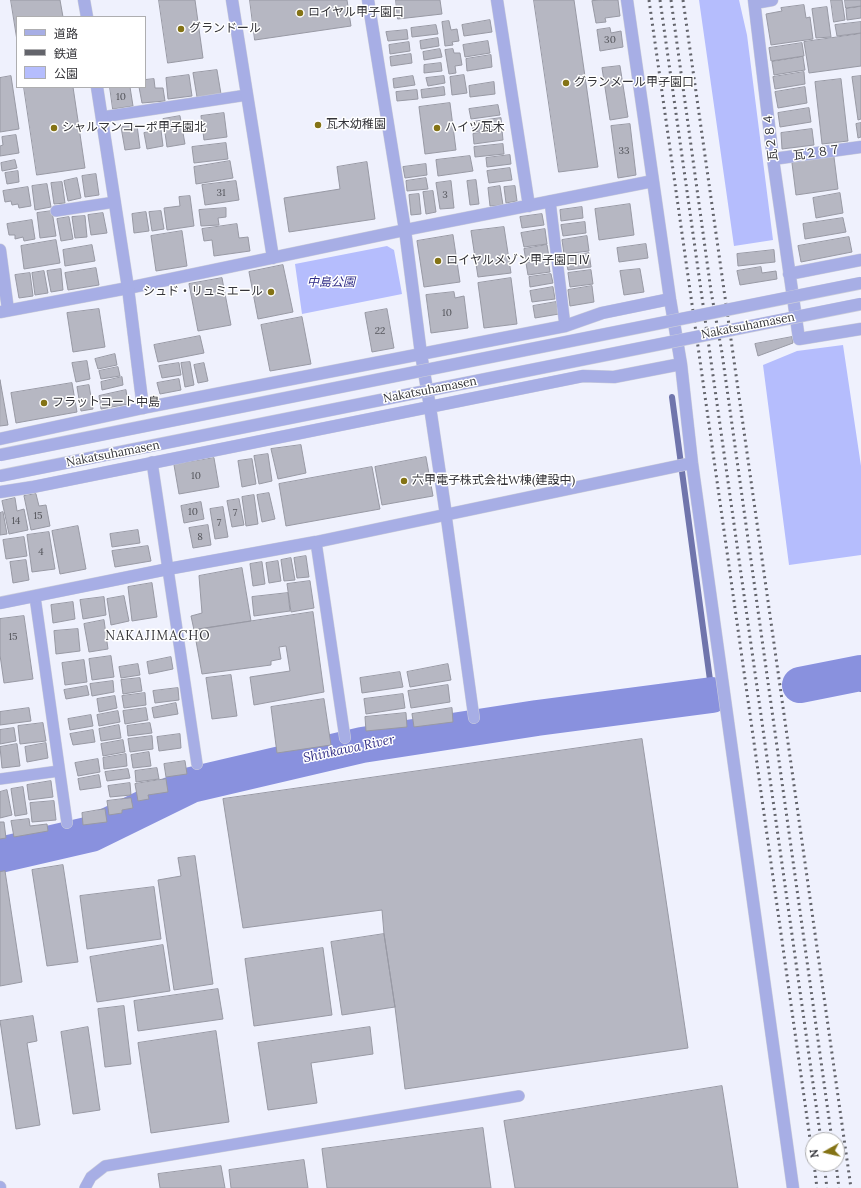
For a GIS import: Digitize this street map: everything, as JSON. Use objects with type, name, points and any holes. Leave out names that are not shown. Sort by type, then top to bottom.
[{"type":"street","points":[[84,0],[87,16]]},
{"type":"street","points":[[232,0],[273,258]]},
{"type":"street","points":[[368,0],[405,230],[421,354],[446,515]]},
{"type":"street","points":[[497,0],[529,206]]},
{"type":"street","points":[[627,0],[670,299],[682,364],[692,463],[793,1188]]},
{"type":"street","points":[[755,1],[772,0]]},
{"type":"street","name":"瓦２８４","points":[[755,1],[773,159],[799,339],[861,328]]},
{"type":"street","points":[[97,88],[128,288],[143,408]]},
{"type":"street","name":"瓦２８７","points":[[773,159],[861,147]]},
{"type":"street","points":[[0,250],[4,311],[128,288],[405,230],[653,181]]},
{"type":"street","points":[[789,274],[861,260]]},
{"type":"street","name":"Nakatsuhamasen","points":[[0,455],[861,283]]},
{"type":"street","points":[[0,439],[143,408],[565,326],[602,313],[670,299]]},
{"type":"street","name":"Nakatsuhamasen","points":[[0,476],[861,304]]},
{"type":"street","points":[[0,492],[33,487],[583,376],[614,377],[682,364]]},
{"type":"street","points":[[0,603],[168,569],[316,542],[692,463]]},
{"type":"lane","points":[[102,117],[247,95]]},
{"type":"lane","points":[[56,211],[115,202]]},
{"type":"lane","points":[[550,202],[565,326]]},
{"type":"lane","points":[[152,462],[197,764]]},
{"type":"lane","points":[[446,515],[474,718]]},
{"type":"lane","points":[[316,542],[345,738]]},
{"type":"lane","points":[[35,597],[67,823]]},
{"type":"lane","points":[[0,779],[59,772]]},
{"type":"lane","points":[[85,1188],[91,1177],[105,1166],[519,1096]]},
{"type":"green space","points":[[699,0],[739,0],[747,35],[773,240],[734,246]]},
{"type":"green space","name":"中島公園","points":[[387,246],[394,250],[402,294],[302,314],[295,264]]},
{"type":"green space","points":[[843,345],[861,466],[861,555],[789,565],[763,365],[797,351]]},
{"type":"building","points":[[11,0],[60,0],[63,16],[16,16],[16,33]]},
{"type":"building","name":"グランドール","points":[[159,0],[195,0],[203,58],[168,63]]},
{"type":"building","name":"ロイヤル甲子園口","points":[[250,0],[347,0],[351,26],[255,40]]},
{"type":"building","points":[[396,0],[440,0],[442,14],[398,19]]},
{"type":"building","name":"グランメール甲子園口","points":[[534,0],[574,0],[598,167],[559,172]]},
{"type":"building","points":[[618,0],[620,16],[605,18],[606,22],[596,23],[592,1]]},
{"type":"building","points":[[831,0],[842,0],[845,20],[834,22]]},
{"type":"building","points":[[845,0],[861,0],[861,6],[846,8]]},
{"type":"building","points":[[804,5],[806,18],[810,17],[813,39],[771,45],[766,14],[782,11],[781,8]]},
{"type":"building","points":[[827,7],[831,37],[816,38],[812,9]]},
{"type":"building","points":[[861,7],[861,18],[847,20],[846,9]]},
{"type":"building","points":[[490,20],[492,32],[464,36],[462,25]]},
{"type":"building","points":[[449,21],[451,30],[457,29],[459,41],[452,42],[453,45],[445,46],[442,22]]},
{"type":"building","points":[[861,22],[861,33],[837,36],[835,25]]},
{"type":"building","points":[[436,25],[438,34],[412,37],[411,28]]},
{"type":"building","points":[[610,28],[611,33],[621,31],[623,47],[600,51],[597,30]]},
{"type":"building","points":[[407,30],[408,39],[388,41],[386,32]]},
{"type":"building","points":[[861,34],[861,66],[809,73],[804,42]]},
{"type":"building","points":[[438,38],[439,46],[421,49],[420,41]]},
{"type":"building","points":[[488,41],[490,53],[465,57],[463,45]]},
{"type":"building","points":[[409,42],[410,51],[390,54],[389,45]]},
{"type":"building","points":[[802,43],[804,56],[771,61],[769,48]]},
{"type":"building","points":[[440,49],[442,57],[424,60],[423,52]]},
{"type":"building","points":[[453,49],[454,53],[460,53],[462,65],[455,66],[456,73],[449,74],[445,50]]},
{"type":"building","points":[[411,54],[412,63],[391,66],[390,57]]},
{"type":"building","points":[[491,55],[492,67],[467,71],[466,59]]},
{"type":"building","points":[[803,57],[805,70],[774,75],[772,62]]},
{"type":"building","points":[[441,63],[442,71],[424,73],[424,65]]},
{"type":"building","points":[[620,66],[628,117],[610,120],[602,68]]},
{"type":"building","points":[[217,70],[221,94],[197,97],[193,73]]},
{"type":"building","points":[[804,72],[805,84],[775,89],[773,77]]},
{"type":"building","points":[[189,75],[192,96],[168,99],[166,78]]},
{"type":"building","points":[[464,75],[467,93],[452,95],[450,77]]},
{"type":"building","points":[[11,76],[19,129],[0,132],[0,78]]},
{"type":"building","points":[[413,76],[415,85],[394,88],[393,79]]},
{"type":"building","points":[[444,76],[445,83],[428,86],[426,78]]},
{"type":"building","points":[[861,76],[861,119],[858,120],[852,77]]},
{"type":"building","points":[[154,79],[155,88],[163,88],[165,101],[142,103],[139,88],[146,88],[146,80]]},
{"type":"building","points":[[841,79],[848,141],[822,144],[815,82]]},
{"type":"building","points":[[494,82],[495,94],[470,97],[469,86]]},
{"type":"building","points":[[444,87],[445,95],[422,98],[421,90]]},
{"type":"building","points":[[805,87],[807,103],[778,108],[775,92]]},
{"type":"building","name":"シャルマンコーポ甲子園北","points":[[24,88],[73,88],[85,168],[37,175]]},
{"type":"building","points":[[110,88],[130,88],[133,106],[113,109]]},
{"type":"building","points":[[417,90],[418,99],[397,101],[396,92]]},
{"type":"building","name":"ハイツ瓦木","points":[[450,103],[456,150],[425,154],[419,107]]},
{"type":"building","points":[[498,105],[500,115],[471,119],[469,109]]},
{"type":"building","points":[[809,108],[811,122],[780,127],[778,113]]},
{"type":"building","points":[[224,113],[227,137],[204,140],[201,116]]},
{"type":"building","points":[[180,116],[185,144],[167,147],[163,119]]},
{"type":"building","points":[[501,118],[502,128],[473,132],[472,122]]},
{"type":"building","points":[[861,123],[861,137],[858,138],[856,124]]},
{"type":"building","points":[[630,124],[636,175],[618,178],[611,126]]},
{"type":"building","points":[[137,125],[140,148],[125,150],[121,127]]},
{"type":"building","points":[[812,129],[814,145],[782,149],[781,133]]},
{"type":"building","points":[[161,130],[163,146],[147,149],[144,133]]},
{"type":"building","points":[[502,130],[503,140],[474,144],[473,134]]},
{"type":"building","points":[[16,135],[19,153],[0,156],[0,146],[3,145],[2,137]]},
{"type":"building","points":[[226,143],[228,159],[194,163],[192,147]]},
{"type":"building","points":[[503,144],[504,154],[475,157],[474,147]]},
{"type":"building","points":[[510,155],[511,164],[487,167],[486,158]]},
{"type":"building","points":[[470,156],[473,171],[438,176],[436,160]]},
{"type":"building","points":[[834,157],[838,189],[796,195],[792,163]]},
{"type":"building","points":[[15,160],[17,168],[2,171],[1,163]]},
{"type":"building","points":[[230,161],[233,178],[196,184],[194,167]]},
{"type":"building","points":[[367,162],[375,219],[289,232],[284,198],[340,189],[337,167]]},
{"type":"building","points":[[426,164],[427,175],[405,178],[403,167]]},
{"type":"building","points":[[510,168],[512,180],[489,183],[487,171]]},
{"type":"building","points":[[18,171],[19,182],[7,184],[5,173]]},
{"type":"building","points":[[96,174],[99,195],[85,197],[82,176]]},
{"type":"building","points":[[77,178],[81,198],[68,201],[64,181]]},
{"type":"building","points":[[426,178],[428,189],[407,191],[406,181]]},
{"type":"building","points":[[476,180],[479,204],[470,205],[467,181]]},
{"type":"building","points":[[236,181],[239,200],[205,205],[202,185]]},
{"type":"building","points":[[451,181],[454,208],[440,209],[436,183]]},
{"type":"building","points":[[62,182],[65,203],[54,204],[51,183]]},
{"type":"building","points":[[47,184],[51,207],[35,210],[32,186]]},
{"type":"building","points":[[500,186],[503,205],[490,206],[488,188]]},
{"type":"building","points":[[515,186],[517,201],[506,203],[504,187]]},
{"type":"building","points":[[28,187],[31,206],[19,208],[18,204],[12,205],[11,201],[5,202],[3,191]]},
{"type":"building","points":[[433,191],[436,212],[426,214],[423,192]]},
{"type":"building","points":[[840,193],[843,213],[816,218],[813,198]]},
{"type":"building","points":[[419,194],[421,214],[411,215],[409,195]]},
{"type":"building","points":[[190,196],[194,226],[167,230],[164,208],[180,206],[179,197]]},
{"type":"building","points":[[630,204],[634,235],[599,240],[595,209]]},
{"type":"building","points":[[582,207],[583,218],[561,221],[560,210]]},
{"type":"building","points":[[226,208],[226,217],[218,218],[219,225],[201,226],[199,210]]},
{"type":"building","points":[[52,211],[56,236],[40,238],[37,213]]},
{"type":"building","points":[[161,211],[164,229],[152,231],[149,212]]},
{"type":"building","points":[[146,212],[149,231],[134,233],[132,214]]},
{"type":"building","points":[[103,213],[107,233],[91,235],[88,215]]},
{"type":"building","points":[[542,214],[544,225],[522,228],[520,217]]},
{"type":"building","points":[[85,216],[87,237],[75,238],[72,217]]},
{"type":"building","points":[[69,217],[73,239],[61,241],[57,219]]},
{"type":"building","points":[[843,218],[846,232],[805,239],[803,224]]},
{"type":"building","points":[[32,220],[35,239],[24,241],[23,237],[15,239],[15,235],[9,235],[7,224]]},
{"type":"building","points":[[585,222],[586,233],[563,236],[561,225]]},
{"type":"building","points":[[237,224],[239,238],[248,237],[250,251],[214,256],[212,240],[204,241],[202,229]]},
{"type":"building","points":[[504,227],[511,273],[478,277],[471,231]]},
{"type":"building","points":[[545,229],[547,244],[524,247],[521,233]]},
{"type":"building","points":[[182,231],[187,266],[156,271],[151,236]]},
{"type":"building","name":"ロイヤルメゾン甲子園口Ⅳ","points":[[453,235],[460,282],[424,287],[417,241]]},
{"type":"building","points":[[587,236],[589,251],[564,254],[562,240]]},
{"type":"building","points":[[849,237],[852,252],[801,262],[798,246]]},
{"type":"building","points":[[56,240],[60,263],[24,269],[21,246]]},
{"type":"building","points":[[646,244],[648,258],[619,262],[617,248]]},
{"type":"building","points":[[92,245],[95,261],[65,266],[63,250]]},
{"type":"building","points":[[547,245],[549,257],[526,261],[524,249]]},
{"type":"building","points":[[774,250],[775,262],[738,266],[737,254]]},
{"type":"building","points":[[589,253],[591,267],[568,270],[565,257]]},
{"type":"building","points":[[548,260],[550,272],[528,275],[526,263]]},
{"type":"building","name":"シュド・リュミエール","points":[[283,265],[293,312],[258,319],[249,272]]},
{"type":"building","points":[[761,267],[762,273],[776,271],[777,279],[740,285],[737,271]]},
{"type":"building","points":[[96,268],[99,285],[68,290],[65,273]]},
{"type":"building","points":[[61,269],[63,290],[51,292],[47,271]]},
{"type":"building","points":[[640,269],[644,292],[624,295],[620,271]]},
{"type":"building","points":[[591,270],[593,284],[570,287],[568,273]]},
{"type":"building","points":[[44,271],[48,293],[35,295],[32,273]]},
{"type":"building","points":[[30,273],[33,296],[19,298],[15,275]]},
{"type":"building","points":[[551,274],[553,283],[530,287],[529,277]]},
{"type":"building","points":[[222,278],[231,325],[198,331],[189,284]]},
{"type":"building","points":[[511,278],[517,324],[484,328],[478,283]]},
{"type":"building","points":[[592,286],[594,302],[570,306],[568,290]]},
{"type":"building","points":[[553,287],[555,299],[532,302],[530,291]]},
{"type":"building","points":[[454,292],[455,298],[464,296],[468,328],[431,333],[426,295]]},
{"type":"building","points":[[556,302],[559,314],[535,318],[533,306]]},
{"type":"building","points":[[99,309],[105,347],[73,352],[67,313]]},
{"type":"building","points":[[387,309],[394,348],[372,352],[365,313]]},
{"type":"building","points":[[302,317],[311,364],[270,371],[261,325]]},
{"type":"building","points":[[200,336],[204,353],[158,362],[154,345]]},
{"type":"building","points":[[792,337],[793,343],[758,356],[755,344]]},
{"type":"building","points":[[115,354],[117,365],[98,369],[95,359]]},
{"type":"building","points":[[87,361],[90,379],[76,382],[72,363]]},
{"type":"building","points":[[190,362],[194,385],[185,387],[181,363]]},
{"type":"building","points":[[179,363],[181,375],[162,378],[159,366]]},
{"type":"building","points":[[204,363],[208,381],[198,383],[194,365]]},
{"type":"building","points":[[118,367],[120,376],[101,379],[99,371]]},
{"type":"building","points":[[122,377],[123,385],[102,390],[101,382]]},
{"type":"building","points":[[179,379],[181,390],[160,394],[157,383]]},
{"type":"building","points":[[0,380],[8,425],[0,426]]},
{"type":"building","name":"フラットコート中島","points":[[72,383],[77,412],[16,423],[11,393]]},
{"type":"building","points":[[89,385],[93,409],[81,411],[77,387]]},
{"type":"building","points":[[126,390],[128,404],[101,409],[99,396]]},
{"type":"building","points":[[301,445],[306,473],[278,479],[271,449]]},
{"type":"building","points":[[268,454],[272,481],[259,484],[254,456]]},
{"type":"building","name":"六甲電子株式会社W棟(建設中)","points":[[426,457],[433,496],[382,505],[375,467]]},
{"type":"building","points":[[214,458],[219,487],[179,494],[174,465]]},
{"type":"building","points":[[252,459],[256,484],[242,487],[238,461]]},
{"type":"building","points":[[372,467],[380,509],[286,526],[279,484]]},
{"type":"building","points":[[269,493],[275,519],[262,522],[257,495]]},
{"type":"building","points":[[36,494],[39,506],[46,505],[50,526],[31,530],[24,496]]},
{"type":"building","points":[[254,495],[258,524],[246,526],[242,497]]},
{"type":"building","points":[[15,498],[17,511],[24,509],[28,530],[9,534],[2,501]]},
{"type":"building","points":[[239,499],[244,525],[232,527],[227,501]]},
{"type":"building","points":[[201,502],[204,519],[184,523],[181,506]]},
{"type":"building","points":[[223,507],[228,537],[215,539],[210,509]]},
{"type":"building","points":[[3,512],[7,534],[0,535],[0,513]]},
{"type":"building","points":[[208,525],[211,545],[193,548],[189,528]]},
{"type":"building","points":[[78,526],[86,569],[60,574],[52,531]]},
{"type":"building","points":[[138,530],[140,543],[112,547],[110,534]]},
{"type":"building","points":[[49,532],[55,569],[32,572],[27,535]]},
{"type":"building","points":[[24,537],[27,556],[6,559],[3,540]]},
{"type":"building","points":[[148,546],[151,561],[115,567],[112,551]]},
{"type":"building","points":[[306,556],[309,577],[297,578],[294,558]]},
{"type":"building","points":[[291,558],[295,580],[284,581],[281,560]]},
{"type":"building","points":[[26,560],[29,580],[13,583],[10,562]]},
{"type":"building","points":[[278,561],[281,581],[269,583],[266,563]]},
{"type":"building","points":[[262,562],[265,584],[253,586],[250,564]]},
{"type":"building","points":[[242,568],[251,621],[194,630],[191,616],[202,613],[199,576]]},
{"type":"building","points":[[310,581],[314,608],[291,612],[287,584]]},
{"type":"building","points":[[152,583],[157,617],[132,621],[128,587]]},
{"type":"building","points":[[288,593],[290,611],[254,616],[252,597]]},
{"type":"building","points":[[124,596],[129,621],[111,625],[107,599]]},
{"type":"building","points":[[104,597],[106,615],[83,619],[80,600]]},
{"type":"building","points":[[73,602],[75,619],[53,623],[51,605]]},
{"type":"building","points":[[313,612],[324,692],[254,705],[250,677],[290,671],[286,646],[279,647],[281,659],[271,661],[271,665],[202,674],[194,630]]},
{"type":"building","points":[[24,616],[33,679],[4,683],[0,655],[0,619]]},
{"type":"building","points":[[104,620],[108,649],[89,652],[84,624]]},
{"type":"building","points":[[78,629],[80,651],[56,654],[54,631]]},
{"type":"building","points":[[111,656],[114,677],[92,680],[89,659]]},
{"type":"building","points":[[171,657],[173,669],[149,674],[147,662]]},
{"type":"building","points":[[84,660],[87,682],[65,685],[62,663]]},
{"type":"building","points":[[138,664],[140,675],[121,678],[119,667]]},
{"type":"building","points":[[448,664],[451,680],[410,687],[407,672]]},
{"type":"building","points":[[400,672],[403,687],[362,693],[360,678]]},
{"type":"building","points":[[231,675],[237,716],[212,719],[206,678]]},
{"type":"building","points":[[140,678],[142,691],[123,694],[121,680]]},
{"type":"building","points":[[113,681],[114,692],[92,696],[90,684]]},
{"type":"building","points":[[448,685],[450,702],[411,708],[408,691]]},
{"type":"building","points":[[87,686],[89,695],[66,699],[64,690]]},
{"type":"building","points":[[178,688],[179,700],[155,703],[153,691]]},
{"type":"building","points":[[145,693],[146,705],[124,708],[122,696]]},
{"type":"building","points":[[403,694],[405,708],[366,714],[364,699]]},
{"type":"building","points":[[115,696],[117,708],[99,712],[97,699]]},
{"type":"building","points":[[324,699],[331,745],[277,753],[271,707]]},
{"type":"building","points":[[176,703],[178,714],[154,718],[152,708]]},
{"type":"building","points":[[29,708],[31,721],[0,725],[0,712]]},
{"type":"building","points":[[146,708],[148,720],[125,724],[123,711]]},
{"type":"building","points":[[452,708],[453,722],[414,727],[412,714]]},
{"type":"building","points":[[118,711],[120,722],[99,726],[97,715]]},
{"type":"building","points":[[406,713],[407,727],[366,731],[365,717]]},
{"type":"building","points":[[91,715],[93,726],[70,730],[68,719]]},
{"type":"building","points":[[43,723],[46,741],[20,744],[18,726]]},
{"type":"building","points":[[150,723],[152,733],[128,736],[127,726]]},
{"type":"building","points":[[119,725],[121,738],[101,741],[99,729]]},
{"type":"building","points":[[14,728],[16,741],[0,744],[0,730]]},
{"type":"building","points":[[93,730],[95,742],[73,745],[70,734]]},
{"type":"building","points":[[180,734],[181,748],[159,751],[157,737]]},
{"type":"building","points":[[152,736],[153,749],[130,752],[128,739]]},
{"type":"building","points":[[642,739],[688,1048],[405,1089],[382,910],[243,928],[223,799]]},
{"type":"building","points":[[123,740],[125,752],[103,756],[101,744]]},
{"type":"building","points":[[46,743],[48,758],[27,762],[25,747]]},
{"type":"building","points":[[17,744],[20,766],[2,768],[0,747]]},
{"type":"building","points":[[149,752],[151,766],[133,768],[131,755]]},
{"type":"building","points":[[126,754],[127,766],[104,769],[103,758]]},
{"type":"building","points":[[98,759],[100,772],[78,776],[75,763]]},
{"type":"building","points":[[185,761],[187,774],[166,777],[164,764]]},
{"type":"building","points":[[157,768],[159,779],[136,782],[135,771]]},
{"type":"building","points":[[128,769],[130,778],[107,781],[105,772]]},
{"type":"building","points":[[99,775],[101,787],[80,790],[78,779]]},
{"type":"building","points":[[166,779],[168,792],[148,795],[149,799],[138,801],[135,784]]},
{"type":"building","points":[[51,781],[53,797],[29,800],[27,785]]},
{"type":"building","points":[[130,783],[131,795],[110,797],[108,786]]},
{"type":"building","points":[[23,787],[27,814],[15,816],[11,789]]},
{"type":"building","points":[[7,790],[12,815],[0,818],[0,792]]},
{"type":"building","points":[[131,798],[133,808],[122,810],[122,813],[109,815],[107,801]]},
{"type":"building","points":[[54,801],[56,820],[32,822],[30,803]]},
{"type":"building","points":[[105,809],[107,822],[83,825],[82,813]]},
{"type":"building","points":[[29,819],[30,826],[47,824],[48,831],[14,837],[11,821]]},
{"type":"building","points":[[0,822],[4,822],[6,838],[0,839]]},
{"type":"building","points":[[195,856],[213,984],[174,990],[158,880],[181,876],[178,858]]},
{"type":"building","points":[[63,865],[78,962],[47,966],[32,870]]},
{"type":"building","points":[[5,871],[22,982],[0,986],[0,872]]},
{"type":"building","points":[[154,887],[161,939],[87,949],[80,896]]},
{"type":"building","points":[[384,934],[395,1007],[342,1015],[331,942]]},
{"type":"building","points":[[163,945],[170,991],[97,1002],[90,957]]},
{"type":"building","points":[[323,948],[332,1015],[254,1026],[245,959]]},
{"type":"building","points":[[218,989],[223,1019],[138,1031],[134,1001]]},
{"type":"building","points":[[124,1006],[131,1064],[105,1067],[98,1009]]},
{"type":"building","points":[[33,1016],[37,1041],[27,1043],[40,1125],[16,1129],[0,1021]]},
{"type":"building","points":[[88,1027],[100,1110],[73,1114],[61,1032]]},
{"type":"building","points":[[370,1027],[373,1054],[311,1063],[317,1103],[268,1110],[258,1043]]},
{"type":"building","points":[[216,1031],[229,1122],[151,1133],[138,1043]]},
{"type":"building","points":[[722,1086],[738,1188],[515,1188],[504,1121]]},
{"type":"building","points":[[483,1128],[491,1188],[327,1188],[322,1149]]},
{"type":"building","points":[[304,1160],[308,1188],[231,1188],[229,1170]]},
{"type":"building","points":[[221,1166],[225,1188],[160,1188],[158,1174]]},
{"type":"waterway","points":[[672,397],[712,695]]},
{"type":"waterway","name":"Shinkawa River","points":[[800,685],[861,673]]},
{"type":"waterway","points":[[858,674],[861,689]]},
{"type":"waterway","name":"Shinkawa River","points":[[0,855],[91,834],[191,785],[362,745],[537,718],[712,695]]},
{"type":"railway","points":[[649,0],[809,1132]]},
{"type":"railway","points":[[660,0],[820,1132]]},
{"type":"railway","points":[[671,0],[831,1132]]},
{"type":"railway","points":[[683,0],[851,1188]]},
{"type":"railway","points":[[815,1172],[817,1188]]},
{"type":"railway","points":[[825,1172],[827,1188]]},
{"type":"railway","points":[[837,1172],[839,1188]]},
{"type":"place","name":"ロイヤル甲子園口","points":[[300,13]]},
{"type":"place","name":"グランドール","points":[[181,29]]},
{"type":"place","name":"グランメール甲子園口","points":[[566,83]]},
{"type":"place","name":"瓦木幼稚園","points":[[318,125]]},
{"type":"place","name":"シャルマンコーポ甲子園北","points":[[54,128]]},
{"type":"place","name":"ハイツ瓦木","points":[[437,128]]},
{"type":"place","name":"ロイヤルメゾン甲子園口Ⅳ","points":[[438,261]]},
{"type":"place","name":"シュド・リュミエール","points":[[271,292]]},
{"type":"place","name":"フラットコート中島","points":[[44,403]]},
{"type":"place","name":"六甲電子株式会社W棟(建設中)","points":[[404,481]]},
{"type":"district","name":"NAKAJIMACHO","points":[[158,636]]}]
